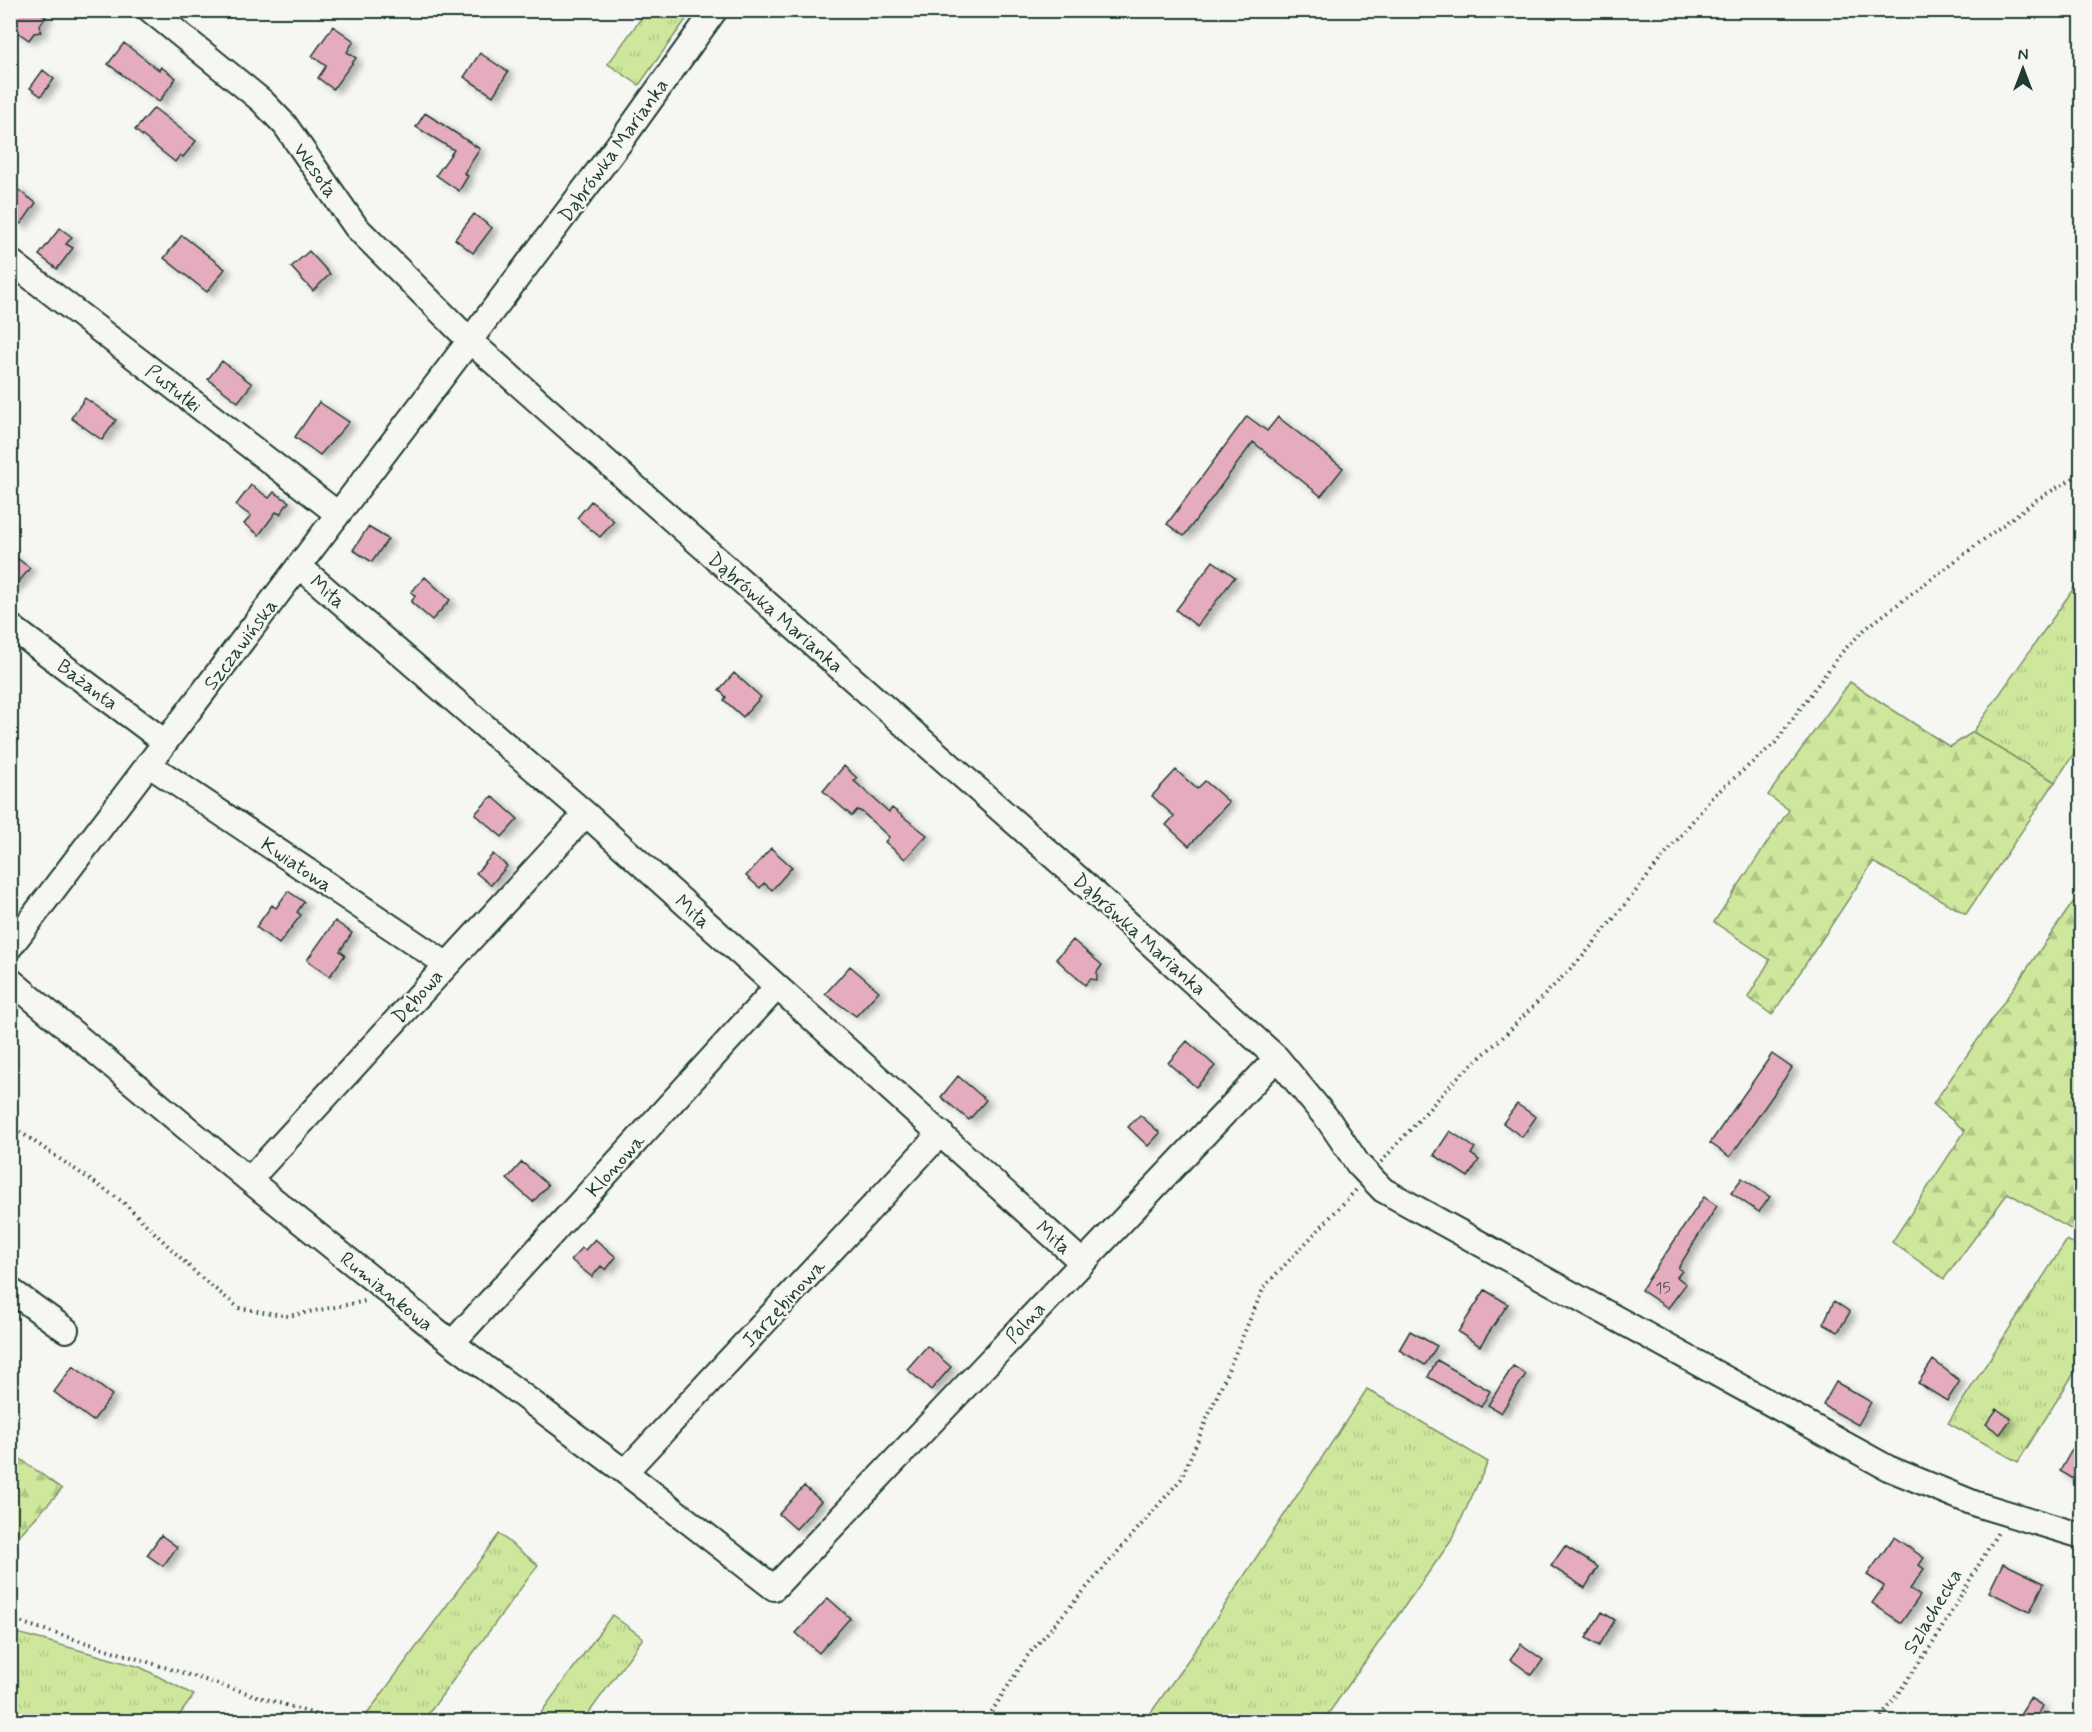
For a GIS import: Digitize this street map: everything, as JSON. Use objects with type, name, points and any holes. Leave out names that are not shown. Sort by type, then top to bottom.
[{"type":"street","name":"Wesoła","points":[[150,10],[262,100],[285,125],[356,227],[470,341]]},
{"type":"street","name":"Dąbrówka Marianka","points":[[714,10],[621,141],[470,341],[1080,880],[1277,1058],[1310,1097],[1368,1177],[1400,1202],[1888,1468],[1948,1494],[2082,1536]]},
{"type":"street","name":"Pustułki","points":[[10,261],[338,514]]},
{"type":"street","name":"Szczawińska","points":[[10,947],[470,341]]},
{"type":"street","name":"Miła","points":[[299,566],[586,814],[1082,1262]]},
{"type":"street","name":"Bażanta","points":[[10,626],[165,742]]},
{"type":"street","name":"Kwiatowa","points":[[148,764],[446,964]]},
{"type":"street","name":"Dębowa","points":[[249,1180],[586,814]]},
{"type":"street","name":"Rumiankowa","points":[[10,980],[249,1180],[452,1343],[625,1472],[774,1588]]},
{"type":"street","name":"Klonowa","points":[[452,1343],[777,987]]},
{"type":"street","name":"Polna","points":[[774,1588],[1277,1058]]},
{"type":"street","name":"Jarzębinowa","points":[[625,1472],[940,1133]]},
{"type":"street","points":[[10,1290],[66,1330]]},
{"type":"path","points":[[985,1722],[1028,1655],[1181,1479],[1264,1287],[1368,1177],[1457,1077],[1503,1037],[1584,955],[1712,797],[1775,743],[1841,653],[1865,629],[2036,500],[2082,472]]},
{"type":"path","points":[[10,1125],[123,1202],[198,1275],[239,1308],[288,1316],[362,1303],[391,1294]]},
{"type":"path","name":"Szlachecka","points":[[1878,1722],[1933,1643],[2008,1514]]},
{"type":"path","points":[[10,1619],[340,1722]]},
{"type":"green space","points":[[647,10],[692,11],[639,85],[608,64]]},
{"type":"green space","points":[[2081,578],[2081,743],[2055,782],[1973,732]]},
{"type":"green space","points":[[1850,682],[1950,747],[1973,732],[2055,782],[1966,914],[1873,862],[1772,1015],[1748,997],[1770,960],[1714,922],[1789,810],[1768,795]]},
{"type":"green space","points":[[2081,891],[2081,1235],[2008,1193],[1944,1279],[1892,1242],[1965,1131],[1933,1104]]},
{"type":"green space","points":[[2067,1240],[2081,1248],[2081,1362],[2018,1462],[1948,1423]]},
{"type":"green space","points":[[1367,1389],[1488,1462],[1451,1541],[1323,1721],[1145,1721],[1200,1643]]},
{"type":"green space","points":[[11,1452],[62,1489],[11,1544]]},
{"type":"green space","points":[[499,1534],[538,1565],[423,1721],[362,1721]]},
{"type":"green space","points":[[612,1615],[643,1638],[583,1721],[535,1721]]},
{"type":"green space","points":[[10,1631],[140,1667],[194,1695],[175,1721],[11,1721]]},
{"type":"building","points":[[10,10],[37,10],[46,17],[40,25],[41,32],[34,33],[29,40],[10,27]]},
{"type":"building","points":[[333,26],[354,41],[347,52],[356,58],[333,89],[318,78],[326,66],[312,56]]},
{"type":"building","points":[[124,43],[159,70],[161,67],[176,78],[159,102],[108,64]]},
{"type":"building","points":[[480,53],[508,72],[493,96],[464,77]]},
{"type":"building","points":[[43,70],[54,79],[41,96],[30,88]]},
{"type":"building","points":[[154,108],[196,141],[183,157],[180,155],[175,162],[135,130]]},
{"type":"building","points":[[425,113],[480,149],[464,173],[468,176],[459,191],[436,175],[454,150],[416,127]]},
{"type":"building","points":[[10,184],[36,203],[21,224],[10,216]]},
{"type":"building","points":[[474,214],[492,228],[473,253],[455,239]]},
{"type":"building","points":[[60,228],[72,237],[66,244],[73,248],[57,269],[39,255]]},
{"type":"building","points":[[182,235],[225,269],[207,292],[164,258]]},
{"type":"building","points":[[309,251],[330,274],[313,291],[291,267]]},
{"type":"building","points":[[222,361],[252,384],[238,402],[208,379]]},
{"type":"building","points":[[85,398],[116,420],[102,440],[71,418]]},
{"type":"building","points":[[319,402],[349,422],[320,455],[295,437]]},
{"type":"building","points":[[1247,416],[1267,431],[1278,417],[1343,468],[1321,496],[1253,442],[1184,536],[1167,524]]},
{"type":"building","points":[[251,485],[269,498],[274,492],[289,502],[280,514],[276,512],[259,535],[244,524],[251,516],[236,505]]},
{"type":"building","points":[[591,501],[614,521],[600,537],[577,518]]},
{"type":"building","points":[[368,527],[388,539],[372,562],[353,550]]},
{"type":"building","points":[[10,553],[30,568],[10,593]]},
{"type":"building","points":[[1213,561],[1235,577],[1197,626],[1176,610]]},
{"type":"building","points":[[425,577],[450,600],[432,620],[411,602],[415,596],[411,592]]},
{"type":"building","points":[[734,673],[761,697],[743,717],[724,700],[726,697],[719,690]]},
{"type":"building","points":[[844,766],[857,778],[854,781],[889,812],[892,808],[927,835],[905,859],[885,842],[889,837],[862,812],[857,810],[852,816],[823,791]]},
{"type":"building","points":[[1176,770],[1197,789],[1205,781],[1229,802],[1189,846],[1166,825],[1174,816],[1152,796]]},
{"type":"building","points":[[492,796],[518,819],[502,837],[475,814]]},
{"type":"building","points":[[771,848],[792,867],[772,890],[764,883],[760,888],[746,876]]},
{"type":"building","points":[[493,854],[507,866],[491,885],[476,873]]},
{"type":"building","points":[[288,891],[304,902],[297,912],[301,915],[279,944],[256,927],[272,905],[276,908]]},
{"type":"building","points":[[335,921],[352,933],[340,951],[345,955],[330,976],[307,960]]},
{"type":"building","points":[[1073,940],[1102,965],[1097,972],[1097,980],[1090,979],[1085,985],[1056,959]]},
{"type":"building","points":[[850,966],[879,991],[856,1016],[825,994]]},
{"type":"building","points":[[1187,1041],[1215,1066],[1196,1087],[1168,1063]]},
{"type":"building","points":[[1772,1054],[1792,1068],[1730,1157],[1710,1143]]},
{"type":"building","points":[[958,1076],[986,1100],[969,1120],[941,1097]]},
{"type":"building","points":[[1517,1104],[1536,1117],[1522,1137],[1503,1123]]},
{"type":"building","points":[[1140,1115],[1160,1133],[1148,1146],[1128,1127]]},
{"type":"building","points":[[1450,1131],[1475,1148],[1471,1154],[1479,1160],[1468,1177],[1434,1155]]},
{"type":"building","points":[[522,1162],[548,1185],[533,1202],[507,1179]]},
{"type":"building","points":[[1742,1178],[1770,1197],[1759,1212],[1731,1193]]},
{"type":"building","points":[[1704,1197],[1717,1206],[1678,1268],[1682,1271],[1677,1277],[1686,1284],[1668,1308],[1641,1290]]},
{"type":"building","points":[[595,1239],[616,1257],[606,1270],[601,1266],[592,1277],[571,1260]]},
{"type":"building","points":[[1485,1290],[1508,1304],[1480,1346],[1458,1332]]},
{"type":"building","points":[[1834,1301],[1850,1312],[1838,1332],[1823,1324]]},
{"type":"building","points":[[1410,1331],[1437,1346],[1425,1365],[1399,1350]]},
{"type":"building","points":[[927,1346],[951,1367],[931,1390],[907,1369]]},
{"type":"building","points":[[1437,1360],[1490,1391],[1481,1407],[1428,1377]]},
{"type":"building","points":[[1933,1360],[1960,1381],[1947,1401],[1918,1383]]},
{"type":"building","points":[[73,1366],[112,1395],[93,1421],[54,1392]]},
{"type":"building","points":[[1513,1366],[1526,1374],[1501,1413],[1488,1405]]},
{"type":"building","points":[[1836,1382],[1871,1402],[1858,1425],[1823,1405]]},
{"type":"building","points":[[1997,1409],[2011,1419],[2000,1434],[1986,1424]]},
{"type":"building","points":[[2082,1432],[2082,1484],[2060,1471]]},
{"type":"building","points":[[804,1486],[821,1501],[796,1529],[779,1514]]},
{"type":"building","points":[[161,1535],[177,1547],[163,1566],[147,1555]]},
{"type":"building","points":[[1894,1537],[1924,1558],[1919,1565],[1924,1569],[1910,1589],[1920,1596],[1901,1623],[1872,1603],[1884,1586],[1867,1575]]},
{"type":"building","points":[[1565,1546],[1598,1567],[1585,1588],[1551,1566]]},
{"type":"building","points":[[2003,1563],[2044,1583],[2030,1612],[1989,1592]]},
{"type":"building","points":[[828,1598],[850,1618],[819,1653],[796,1633]]},
{"type":"building","points":[[1602,1612],[1615,1620],[1599,1646],[1586,1638]]},
{"type":"building","points":[[1521,1644],[1543,1660],[1532,1675],[1510,1659]]},
{"type":"building","points":[[2030,1698],[2043,1706],[2034,1722],[2015,1722]]}]
